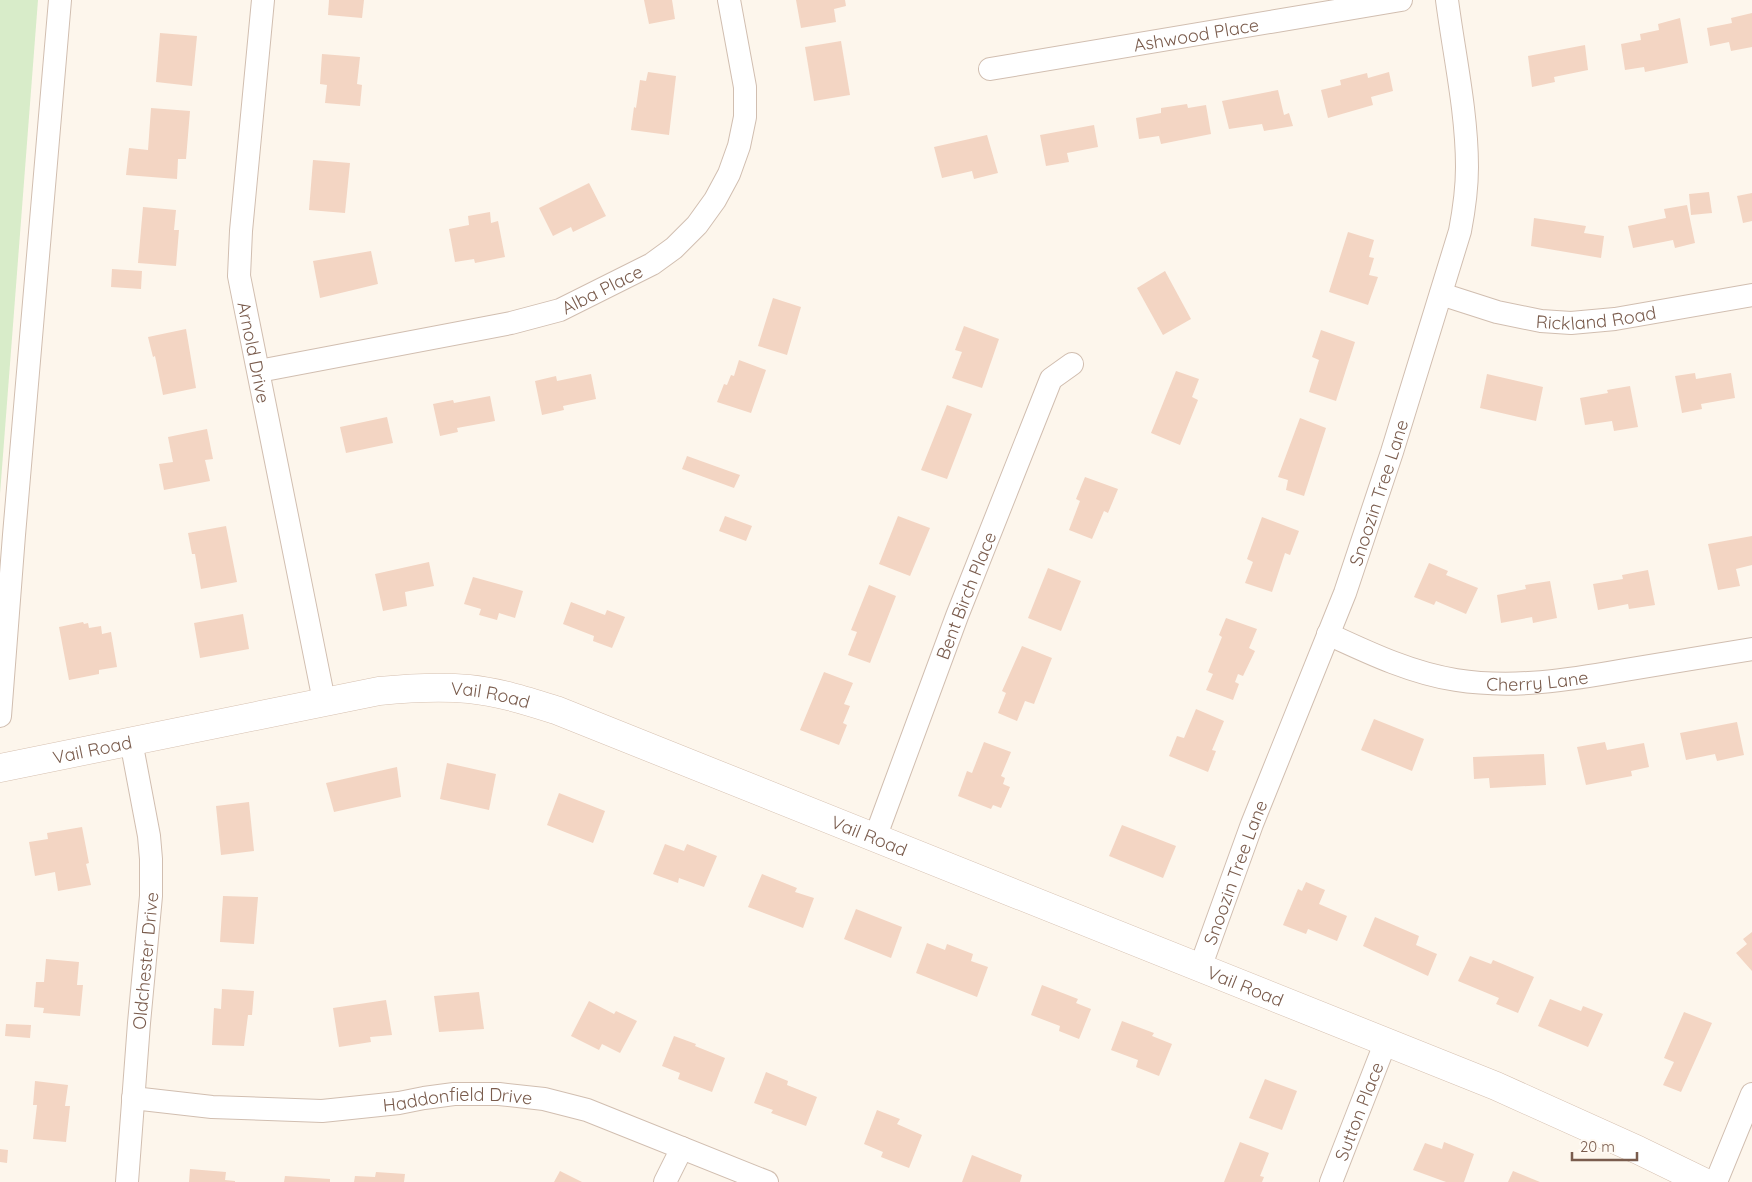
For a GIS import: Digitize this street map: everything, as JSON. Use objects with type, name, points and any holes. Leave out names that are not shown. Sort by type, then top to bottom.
[{"type":"street","points":[[0,716],[14,525],[60,0]]},
{"type":"street","name":"Arnold Drive","points":[[262,0],[241,231],[240,276],[324,701]]},
{"type":"street","name":"Alba Place","points":[[259,372],[511,323],[560,310],[652,264],[674,248],[697,224],[715,200],[729,174],[739,146],[744,116],[745,87],[729,0]]},
{"type":"street","name":"Ashwood Place","points":[[990,69],[1401,0]]},
{"type":"street","name":"Snoozin Tree Lane","points":[[1200,968],[1252,824],[1345,594],[1460,231],[1466,196],[1467,166],[1464,121],[1447,0]]},
{"type":"street","name":"Rickland Road","points":[[1441,294],[1496,312],[1541,321],[1570,323],[1615,319],[1752,295]]},
{"type":"street","name":"Bent Birch Place","points":[[875,838],[957,616],[1051,379],[1072,364]]},
{"type":"street","name":"Cherry Lane","points":[[1328,634],[1384,659],[1427,674],[1456,680],[1500,685],[1530,684],[1600,675],[1752,649]]},
{"type":"street","name":"Vail Road","points":[[0,768],[379,691],[424,687],[469,689],[513,697],[556,710],[1386,1041],[1496,1086],[1704,1182]]},
{"type":"street","name":"Oldchester Drive","points":[[127,1182],[151,896],[149,836],[131,741]]},
{"type":"street","name":"Sutton Place","points":[[1331,1182],[1386,1041]]},
{"type":"street","name":"Haddonfield Drive","points":[[133,1098],[212,1107],[322,1112],[454,1094],[499,1094],[544,1099],[587,1110],[767,1182]]},
{"type":"street","points":[[1716,1182],[1752,1094]]},
{"type":"street","points":[[665,1182],[682,1148]]},
{"type":"green space","points":[[0,0],[38,0],[0,494]]},
{"type":"building","points":[[329,0],[364,0],[362,18],[328,15]]},
{"type":"building","points":[[644,0],[672,0],[675,19],[649,24]]},
{"type":"building","points":[[796,0],[845,0],[846,6],[834,9],[836,22],[801,28]]},
{"type":"building","points":[[1752,13],[1752,47],[1731,51],[1729,42],[1710,46],[1707,28],[1732,23],[1731,18]]},
{"type":"building","points":[[1680,18],[1688,63],[1645,72],[1644,67],[1625,70],[1621,44],[1641,40],[1640,34],[1659,30],[1658,24]]},
{"type":"building","points":[[160,33],[197,36],[192,86],[156,82]]},
{"type":"building","points":[[841,41],[850,95],[814,101],[805,47]]},
{"type":"building","points":[[1585,45],[1588,70],[1554,77],[1555,82],[1532,87],[1528,56]]},
{"type":"building","points":[[322,54],[360,57],[357,84],[362,85],[360,106],[325,103],[327,85],[320,84]]},
{"type":"building","points":[[648,72],[676,76],[669,135],[631,130],[640,80],[646,81]]},
{"type":"building","points":[[1389,72],[1393,91],[1371,97],[1373,105],[1328,118],[1321,90],[1341,85],[1340,80],[1367,73],[1368,78]]},
{"type":"building","points":[[1278,90],[1284,115],[1289,113],[1293,126],[1264,131],[1262,124],[1229,129],[1222,101]]},
{"type":"building","points":[[1187,104],[1188,108],[1206,105],[1211,134],[1161,144],[1159,136],[1139,139],[1136,118],[1161,113],[1161,108]]},
{"type":"building","points":[[151,108],[190,111],[186,159],[178,159],[177,179],[126,175],[129,148],[148,150]]},
{"type":"building","points":[[1094,125],[1098,147],[1067,153],[1069,162],[1046,166],[1040,135]]},
{"type":"building","points":[[987,135],[998,173],[974,179],[972,171],[942,178],[934,147]]},
{"type":"building","points":[[313,160],[350,163],[345,213],[309,210]]},
{"type":"building","points":[[589,183],[606,216],[573,232],[571,227],[553,236],[539,208]]},
{"type":"building","points":[[1709,192],[1712,213],[1691,215],[1689,194]]},
{"type":"building","points":[[1752,193],[1752,221],[1743,223],[1737,196]]},
{"type":"building","points":[[1687,205],[1695,243],[1675,248],[1673,240],[1633,248],[1628,226],[1666,218],[1664,209]]},
{"type":"building","points":[[143,207],[176,210],[174,230],[179,230],[176,266],[138,263]]},
{"type":"building","points":[[490,212],[491,223],[498,221],[505,257],[475,263],[474,259],[455,262],[449,229],[469,225],[468,216]]},
{"type":"building","points":[[1534,218],[1586,226],[1584,233],[1604,236],[1601,258],[1531,246]]},
{"type":"building","points":[[1348,232],[1374,240],[1369,257],[1374,258],[1369,275],[1378,277],[1368,305],[1329,292]]},
{"type":"building","points":[[371,251],[378,284],[320,298],[313,261]]},
{"type":"building","points":[[112,269],[142,271],[141,289],[111,287]]},
{"type":"building","points":[[1165,271],[1191,319],[1163,335],[1137,288]]},
{"type":"building","points":[[773,298],[801,307],[787,355],[758,346]]},
{"type":"building","points":[[964,326],[999,339],[982,388],[952,378],[962,352],[955,350]]},
{"type":"building","points":[[186,329],[196,388],[163,395],[155,356],[153,357],[148,337]]},
{"type":"building","points":[[1321,330],[1355,342],[1336,401],[1309,392],[1319,360],[1312,357]]},
{"type":"building","points":[[739,360],[766,370],[751,413],[717,402],[724,384],[727,385],[731,375],[734,376]]},
{"type":"building","points":[[1176,371],[1199,379],[1192,397],[1198,400],[1180,445],[1151,433]]},
{"type":"building","points":[[1695,373],[1696,379],[1731,373],[1735,398],[1701,404],[1702,409],[1682,413],[1675,376]]},
{"type":"building","points":[[591,374],[596,399],[563,406],[564,410],[542,415],[535,381],[556,376],[557,381]]},
{"type":"building","points":[[1487,374],[1543,387],[1536,421],[1480,408]]},
{"type":"building","points":[[1630,386],[1638,427],[1614,431],[1612,421],[1585,425],[1580,398],[1608,393],[1607,390]]},
{"type":"building","points":[[490,396],[495,421],[457,428],[458,432],[440,436],[433,404],[453,400],[454,403]]},
{"type":"building","points":[[947,405],[972,414],[947,479],[921,470]]},
{"type":"building","points":[[387,417],[393,443],[346,453],[340,427]]},
{"type":"building","points":[[1300,418],[1326,428],[1304,496],[1286,490],[1288,480],[1278,477]]},
{"type":"building","points":[[207,429],[213,459],[205,460],[210,481],[164,490],[159,464],[173,462],[168,437]]},
{"type":"building","points":[[687,456],[740,475],[734,488],[682,469]]},
{"type":"building","points":[[1085,477],[1118,489],[1108,513],[1104,511],[1092,539],[1069,530],[1080,501],[1076,499]]},
{"type":"building","points":[[725,516],[752,526],[746,541],[719,531]]},
{"type":"building","points":[[898,516],[930,528],[910,576],[879,564]]},
{"type":"building","points":[[1262,517],[1299,531],[1290,555],[1285,553],[1272,592],[1245,583],[1253,562],[1247,559]]},
{"type":"building","points":[[226,526],[237,582],[201,589],[195,554],[192,554],[188,533]]},
{"type":"building","points":[[1752,536],[1752,565],[1736,569],[1740,586],[1718,590],[1708,544]]},
{"type":"building","points":[[429,562],[434,586],[405,592],[407,606],[383,611],[375,574]]},
{"type":"building","points":[[1429,563],[1448,571],[1446,575],[1478,588],[1466,614],[1436,601],[1434,605],[1414,597]]},
{"type":"building","points":[[1048,568],[1081,581],[1061,631],[1028,618]]},
{"type":"building","points":[[1648,570],[1655,605],[1629,609],[1628,604],[1598,610],[1593,584],[1623,579],[1622,575]]},
{"type":"building","points":[[473,577],[523,591],[515,618],[499,613],[497,620],[479,615],[481,609],[464,604]]},
{"type":"building","points":[[1550,581],[1557,618],[1533,623],[1532,617],[1501,623],[1497,595],[1526,589],[1525,585]]},
{"type":"building","points":[[869,585],[896,596],[870,663],[848,655],[857,632],[851,630]]},
{"type":"building","points":[[571,602],[605,615],[607,610],[625,617],[612,648],[593,641],[594,636],[563,624]]},
{"type":"building","points":[[243,614],[249,649],[200,658],[194,623]]},
{"type":"building","points":[[1226,618],[1257,629],[1249,648],[1255,651],[1243,676],[1238,674],[1235,682],[1239,684],[1233,700],[1206,690],[1213,674],[1208,672],[1222,637],[1219,635]]},
{"type":"building","points":[[83,622],[84,624],[88,623],[89,628],[101,626],[102,634],[111,632],[117,667],[99,670],[99,674],[69,680],[59,627]]},
{"type":"building","points":[[1022,646],[1052,658],[1034,704],[1025,701],[1017,721],[998,713],[1006,693],[1002,691]]},
{"type":"building","points":[[824,672],[853,683],[844,704],[850,706],[843,723],[847,725],[839,745],[800,730]]},
{"type":"building","points":[[1196,709],[1224,721],[1212,750],[1216,751],[1208,772],[1169,756],[1177,736],[1184,738]]},
{"type":"building","points":[[1374,719],[1424,739],[1412,771],[1361,750]]},
{"type":"building","points":[[1737,722],[1744,755],[1717,761],[1715,754],[1686,760],[1680,733]]},
{"type":"building","points":[[984,742],[1011,752],[1001,776],[1005,778],[1003,784],[1010,787],[1001,808],[993,805],[991,809],[958,796],[967,771],[972,773]]},
{"type":"building","points":[[1605,742],[1607,750],[1644,743],[1649,767],[1631,771],[1632,776],[1586,785],[1577,747]]},
{"type":"building","points":[[1544,754],[1546,785],[1490,788],[1489,778],[1474,779],[1473,757]]},
{"type":"building","points":[[447,763],[496,774],[489,810],[440,799]]},
{"type":"building","points":[[397,767],[401,797],[334,812],[326,783]]},
{"type":"building","points":[[559,793],[605,811],[593,843],[547,825]]},
{"type":"building","points":[[249,802],[254,851],[221,855],[216,806]]},
{"type":"building","points":[[1122,825],[1176,846],[1163,878],[1109,856]]},
{"type":"building","points":[[82,827],[89,863],[86,864],[91,885],[58,891],[55,872],[35,876],[29,842],[48,839],[47,833]]},
{"type":"building","points":[[665,844],[684,851],[687,844],[717,856],[704,887],[679,878],[678,883],[653,874]]},
{"type":"building","points":[[762,874],[797,888],[795,892],[814,898],[803,928],[748,907]]},
{"type":"building","points":[[1306,882],[1325,890],[1319,904],[1347,916],[1337,941],[1308,929],[1306,934],[1283,925],[1298,889],[1302,891]]},
{"type":"building","points":[[223,896],[258,897],[254,944],[220,942]]},
{"type":"building","points":[[856,909],[902,927],[891,958],[844,939]]},
{"type":"building","points":[[1375,917],[1419,936],[1416,945],[1437,954],[1428,976],[1363,946]]},
{"type":"building","points":[[1752,932],[1752,971],[1736,953],[1747,944],[1743,939]]},
{"type":"building","points":[[927,943],[945,950],[947,944],[973,954],[971,961],[988,967],[977,997],[916,973]]},
{"type":"building","points":[[1470,956],[1491,964],[1493,960],[1534,977],[1518,1013],[1496,1004],[1499,998],[1458,981]]},
{"type":"building","points":[[46,959],[79,962],[77,985],[83,985],[80,1016],[43,1013],[44,1008],[34,1007],[36,982],[44,982]]},
{"type":"building","points":[[1042,985],[1078,999],[1076,1003],[1091,1009],[1079,1039],[1059,1031],[1060,1026],[1031,1015]]},
{"type":"building","points":[[222,989],[254,991],[252,1015],[248,1015],[244,1046],[212,1045],[214,1008],[221,1009]]},
{"type":"building","points":[[479,992],[484,1029],[439,1032],[434,996]]},
{"type":"building","points":[[1550,999],[1581,1011],[1583,1006],[1603,1014],[1588,1047],[1538,1026]]},
{"type":"building","points":[[386,1000],[392,1035],[370,1037],[371,1042],[339,1047],[333,1008]]},
{"type":"building","points":[[589,1001],[614,1014],[616,1011],[637,1021],[620,1053],[602,1044],[599,1050],[571,1036]]},
{"type":"building","points":[[1684,1012],[1712,1023],[1681,1092],[1663,1085],[1674,1062],[1664,1058]]},
{"type":"building","points":[[1122,1021],[1154,1033],[1152,1036],[1172,1044],[1159,1076],[1136,1067],[1138,1060],[1111,1050]]},
{"type":"building","points":[[6,1024],[31,1025],[30,1038],[5,1036]]},
{"type":"building","points":[[674,1036],[725,1058],[712,1092],[678,1079],[680,1073],[662,1066]]},
{"type":"building","points":[[766,1072],[788,1081],[787,1085],[817,1097],[806,1126],[771,1113],[773,1110],[754,1103]]},
{"type":"building","points":[[1265,1079],[1297,1091],[1282,1130],[1249,1118]]},
{"type":"building","points":[[35,1081],[68,1085],[65,1106],[70,1106],[66,1142],[33,1139],[37,1105],[33,1105]]},
{"type":"building","points":[[877,1110],[900,1119],[897,1124],[922,1135],[909,1168],[881,1157],[883,1152],[864,1144]]},
{"type":"building","points":[[1240,1142],[1269,1153],[1260,1176],[1264,1177],[1262,1182],[1224,1182]]},
{"type":"building","points":[[1444,1142],[1474,1154],[1464,1182],[1446,1182],[1413,1170],[1425,1143],[1442,1149]]},
{"type":"building","points":[[0,1149],[8,1150],[7,1163],[0,1162]]},
{"type":"building","points":[[972,1155],[1022,1175],[1020,1182],[962,1182]]},
{"type":"building","points":[[190,1169],[226,1172],[225,1180],[235,1182],[189,1182]]},
{"type":"building","points":[[560,1171],[582,1182],[554,1182]]},
{"type":"building","points":[[1513,1171],[1540,1182],[1508,1182]]},
{"type":"building","points":[[376,1172],[405,1174],[404,1182],[354,1182],[355,1176],[375,1177]]},
{"type":"building","points":[[285,1176],[330,1179],[330,1182],[284,1182]]}]
